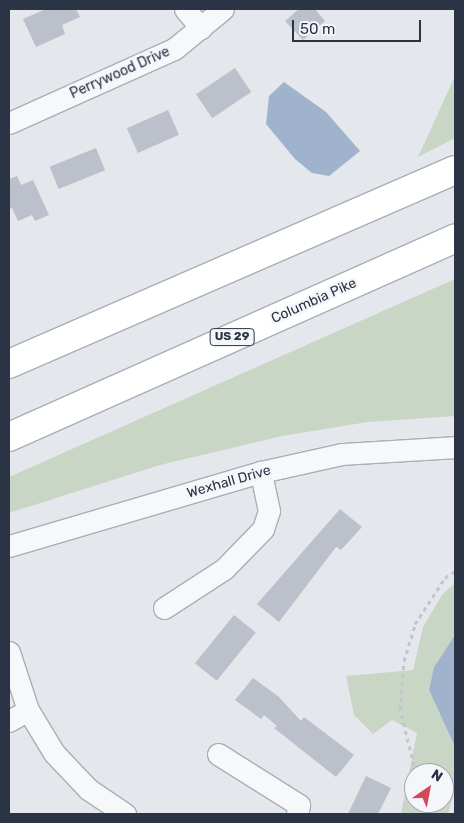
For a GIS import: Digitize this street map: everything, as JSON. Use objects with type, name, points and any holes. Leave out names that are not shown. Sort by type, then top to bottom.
[{"type":"highway","points":[[9,364],[455,170]]},
{"type":"highway","name":"Columbia Pike","points":[[9,437],[455,238]]},
{"type":"street","points":[[185,9],[202,28]]},
{"type":"street","name":"Perrywood Drive","points":[[9,123],[174,49],[223,9]]},
{"type":"street","name":"Wexhall Drive","points":[[9,546],[261,472],[342,454],[455,447]]},
{"type":"street","points":[[164,608],[224,569],[263,529],[269,512],[261,472]]},
{"type":"street","points":[[9,652],[28,710],[54,753],[88,789],[125,814]]},
{"type":"street","points":[[9,721],[28,710]]},
{"type":"street","points":[[218,754],[299,805],[297,814]]},
{"type":"path","points":[[414,763],[400,709],[404,661],[415,624],[445,578],[455,571]]},
{"type":"green space","points":[[455,76],[455,138],[418,157]]},
{"type":"green space","points":[[455,279],[455,416],[368,422],[282,436],[160,465],[9,513],[9,477]]},
{"type":"green space","points":[[455,583],[455,635],[434,667],[429,690],[455,747],[454,793],[454,763],[411,763],[417,733],[392,720],[373,734],[354,715],[346,676],[413,670],[423,627],[442,595]]},
{"type":"green space","points":[[404,799],[404,813],[448,813],[448,814],[401,814]]},
{"type":"water","points":[[284,82],[326,112],[360,151],[329,176],[312,173],[295,159],[266,124],[269,96]]},
{"type":"water","points":[[455,635],[455,747],[429,690],[434,667]]},
{"type":"building","points":[[46,9],[76,9],[80,17],[62,25],[65,34],[36,47],[23,19]]},
{"type":"building","points":[[299,9],[315,9],[325,21],[303,40],[285,21]]},
{"type":"building","points":[[235,68],[251,92],[212,118],[196,94]]},
{"type":"building","points":[[168,110],[179,135],[138,153],[127,128]]},
{"type":"building","points":[[96,148],[105,170],[59,189],[50,167]]},
{"type":"building","points":[[17,176],[21,185],[33,180],[49,215],[35,221],[32,215],[18,221],[12,208],[9,209],[9,179]]},
{"type":"building","points":[[340,509],[362,527],[341,550],[336,547],[279,622],[257,604]]},
{"type":"building","points":[[234,615],[256,633],[217,681],[195,663]]},
{"type":"building","points":[[253,678],[279,697],[301,721],[304,717],[354,755],[336,777],[274,728],[277,726],[264,715],[261,719],[235,700]]},
{"type":"building","points":[[366,776],[391,788],[378,814],[348,814]]}]
